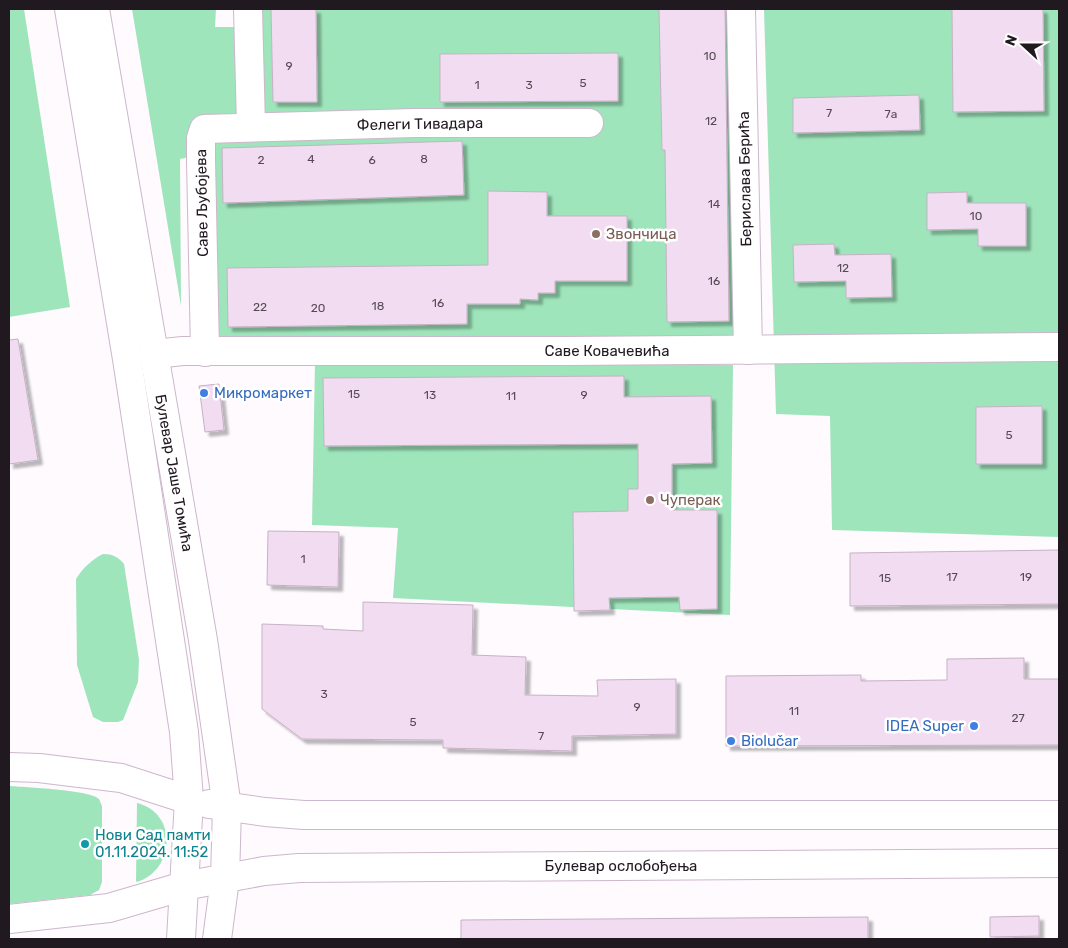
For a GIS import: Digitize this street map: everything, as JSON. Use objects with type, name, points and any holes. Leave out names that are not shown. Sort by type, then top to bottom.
[{"type":"main road","name":"Булевар Јаше Томића","points":[[69,9],[127,359],[184,732],[189,800],[181,939]]},
{"type":"main road","name":"Булевар Јаше Томића","points":[[95,9],[203,640],[227,807],[225,878],[217,939]]},
{"type":"main road","points":[[248,9],[251,127]]},
{"type":"main road","name":"Берислава Берића","points":[[741,9],[748,350]]},
{"type":"main road","name":"Фелеги Тивадара","points":[[251,127],[414,123],[590,123]]},
{"type":"main road","name":"Саве Љубојева","points":[[205,352],[201,138],[204,129],[251,127]]},
{"type":"main road","name":"Саве Ковачевића","points":[[154,354],[174,351],[748,350],[1059,347]]},
{"type":"main road","points":[[9,767],[48,769],[121,778],[189,800],[227,807],[304,815],[1059,815]]},
{"type":"main road","name":"Булевар ослобођења","points":[[9,919],[109,908],[184,886],[264,870],[299,868],[1059,863]]},
{"type":"green space","points":[[9,9],[24,9],[70,307],[9,317]]},
{"type":"green space","points":[[132,9],[216,9],[215,27],[239,27],[237,118],[197,121],[187,140],[190,157],[180,159],[181,306]]},
{"type":"green space","points":[[257,9],[728,9],[732,120],[734,342],[212,337],[213,138],[256,136]]},
{"type":"green space","points":[[764,9],[1059,9],[1059,537],[832,530],[830,416],[776,414]]},
{"type":"green space","points":[[315,363],[733,365],[730,615],[393,598],[398,528],[312,525]]},
{"type":"green space","points":[[103,554],[115,556],[124,564],[139,660],[138,682],[123,720],[118,722],[103,722],[93,717],[77,665],[76,579],[81,571]]},
{"type":"green space","points":[[9,786],[71,791],[84,793],[99,799],[102,806],[102,882],[99,890],[90,895],[9,904]]},
{"type":"green space","points":[[137,803],[150,809],[160,818],[165,829],[167,842],[165,854],[159,866],[150,876],[137,882],[136,881]]},
{"type":"building","points":[[271,9],[316,9],[317,102],[273,102]]},
{"type":"building","points":[[659,9],[725,9],[729,321],[667,322],[665,150],[662,150]]},
{"type":"building","points":[[952,9],[1043,9],[1044,111],[953,112]]},
{"type":"building","points":[[618,53],[618,101],[440,102],[440,54]]},
{"type":"building","points":[[919,95],[920,130],[793,133],[793,98]]},
{"type":"building","points":[[462,141],[464,195],[223,203],[222,148]]},
{"type":"building","points":[[488,191],[547,192],[547,216],[627,216],[627,281],[555,281],[555,293],[538,293],[538,300],[520,299],[520,304],[467,304],[467,324],[228,327],[227,268],[488,265]]},
{"type":"building","points":[[967,192],[967,203],[1026,203],[1026,246],[978,246],[978,229],[927,230],[927,193]]},
{"type":"building","points":[[834,244],[835,255],[891,254],[892,297],[846,298],[846,281],[794,282],[793,245]]},
{"type":"building","points":[[18,339],[38,460],[9,464],[9,340]]},
{"type":"building","points":[[624,376],[624,397],[711,396],[712,463],[672,464],[672,510],[717,510],[717,609],[680,610],[679,597],[609,598],[610,610],[574,611],[573,512],[628,511],[628,489],[638,489],[638,444],[324,446],[323,378]]},
{"type":"building","points":[[219,384],[224,430],[205,432],[199,386]]},
{"type":"building","points":[[1042,406],[1042,464],[976,464],[976,407]]},
{"type":"building","points":[[268,531],[339,532],[338,587],[267,585]]},
{"type":"building","points":[[1059,550],[1059,604],[850,606],[850,553]]},
{"type":"building","points":[[363,602],[473,605],[472,655],[526,657],[525,695],[598,696],[597,680],[676,679],[676,734],[572,736],[572,751],[443,748],[443,740],[302,739],[262,709],[262,624],[323,626],[323,629],[363,631]]},
{"type":"building","points":[[1024,658],[1024,679],[1059,679],[1059,745],[726,746],[726,676],[861,675],[861,681],[947,680],[947,659]]},
{"type":"building","points":[[1039,916],[1039,936],[990,937],[990,917]]},
{"type":"building","points":[[868,917],[868,939],[461,939],[461,920]]},
{"type":"place","name":"Звончица","points":[[596,234]]},
{"type":"place","name":"Микромаркет","points":[[204,393]]},
{"type":"place","name":"Чуперак","points":[[650,500]]},
{"type":"place","name":"IDEA Super","points":[[974,726]]},
{"type":"place","name":"Biolučar","points":[[731,741]]},
{"type":"place","name":"Нови Сад памти 01.11.2024. 11:52","points":[[85,844]]}]
